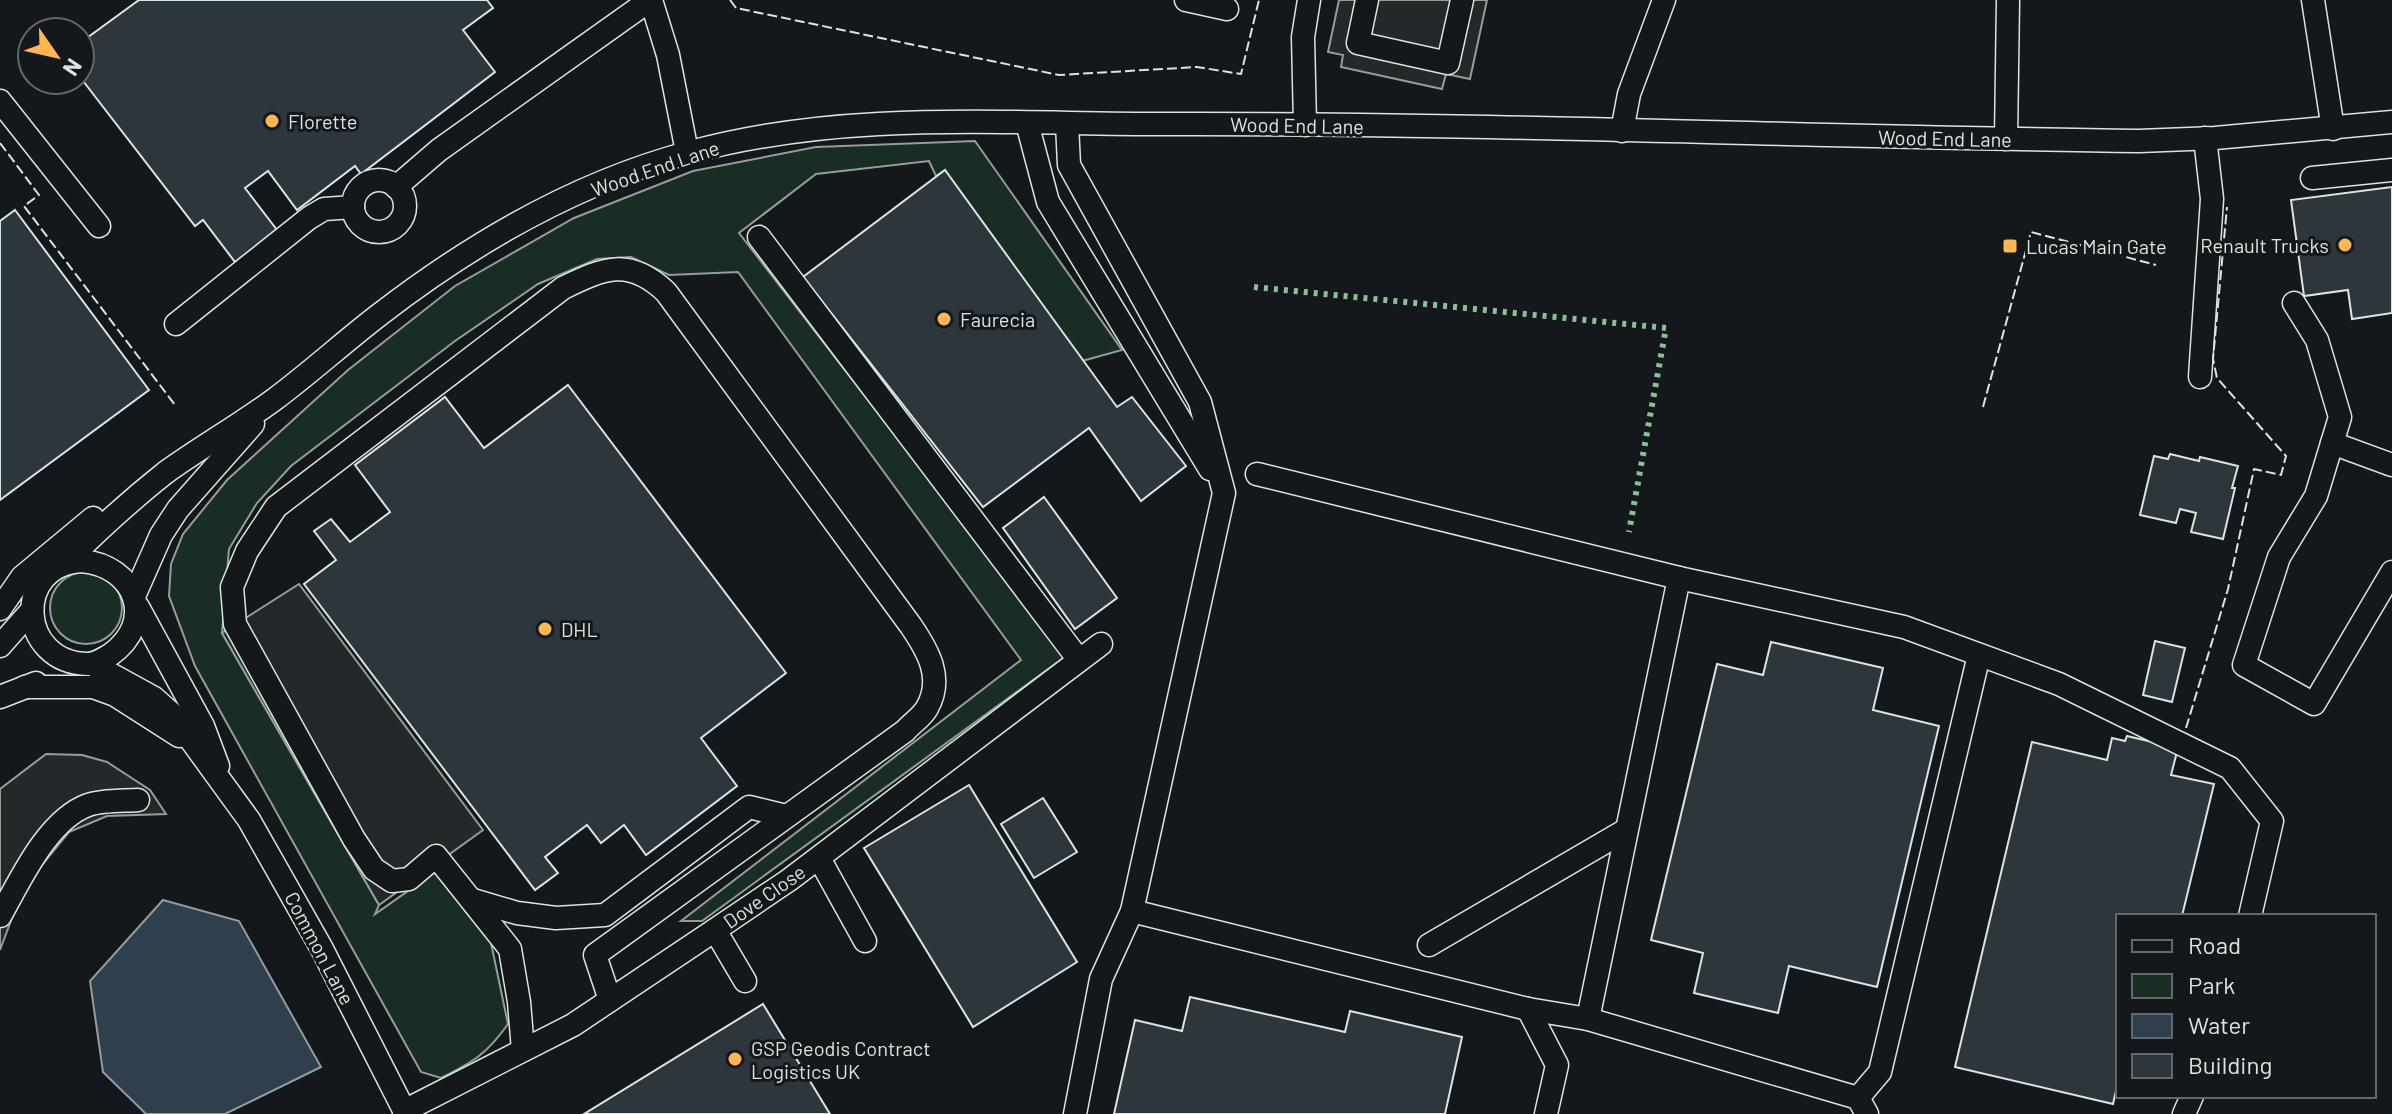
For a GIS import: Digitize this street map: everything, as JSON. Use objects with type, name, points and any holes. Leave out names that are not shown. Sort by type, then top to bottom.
[{"type":"street","points":[[396,187],[439,150],[650,0],[668,55],[687,152]]},
{"type":"street","points":[[1186,0],[1227,9]]},
{"type":"street","points":[[1305,125],[1303,37],[1309,0]]},
{"type":"street","points":[[1367,0],[1358,43],[1448,63],[1462,0]]},
{"type":"street","points":[[1622,131],[1629,94],[1664,0]]},
{"type":"street","points":[[2006,139],[2008,0]]},
{"type":"street","points":[[2313,0],[2333,129]]},
{"type":"street","points":[[0,101],[99,226]]},
{"type":"street","name":"Wood End Lane","points":[[66,562],[163,475],[275,399],[381,314],[454,261],[554,205],[627,173],[687,152],[755,137],[810,128],[880,123],[1030,132],[1067,124],[1305,125],[2139,141],[2333,129],[2392,122]]},
{"type":"street","points":[[1067,124],[1069,165],[1200,402],[1224,493],[1132,911],[1101,979],[1075,1114]]},
{"type":"street","points":[[1030,132],[1048,202],[1224,493]]},
{"type":"street","points":[[2200,377],[2212,199],[2205,138]]},
{"type":"street","points":[[2312,178],[2392,170]]},
{"type":"street","points":[[372,181],[381,181],[396,187],[401,194],[404,210],[390,230],[373,231],[365,228],[355,216],[353,207],[358,191],[372,181]]},
{"type":"street","points":[[176,324],[309,218],[324,209],[353,207]]},
{"type":"street","points":[[759,237],[1079,660]]},
{"type":"street","points":[[1090,276],[1121,258]]},
{"type":"street","points":[[523,1050],[510,949],[436,856],[409,879],[392,881],[374,869],[354,839],[235,624],[232,587],[247,551],[276,507],[563,288],[611,268],[632,270],[651,278],[666,292],[911,626],[927,651],[935,676],[927,708],[905,731],[595,955],[610,1000]]},
{"type":"street","points":[[2294,303],[2317,340],[2340,417],[2316,496],[2279,557],[2244,665],[2314,704],[2392,572]]},
{"type":"street","name":"Wood End Lane","points":[[136,600],[161,535],[178,509],[275,399]]},
{"type":"street","points":[[2332,443],[2392,465]]},
{"type":"street","points":[[1257,474],[1679,578],[1904,627],[2059,684],[2230,768],[2272,821],[2250,914]]},
{"type":"street","points":[[0,609],[22,577],[91,519],[121,495],[163,475]]},
{"type":"street","points":[[0,697],[85,663],[116,650],[134,623],[136,600],[125,581],[100,563],[66,562],[41,582],[31,611],[36,634],[43,645],[64,659],[85,663]]},
{"type":"street","points":[[1588,1019],[1679,578]]},
{"type":"street","name":"Common Lane","points":[[136,600],[203,726],[226,787]]},
{"type":"street","points":[[0,646],[31,611]]},
{"type":"street","name":"Dove Close","points":[[405,1112],[573,1025],[715,930],[819,858],[1101,644]]},
{"type":"street","points":[[1132,911],[1528,1009],[1588,1019],[1863,1106],[1880,1072],[1979,655]]},
{"type":"street","name":"Common Lane","points":[[85,663],[154,698],[172,714],[226,787],[277,866],[405,1112]]},
{"type":"street","points":[[25,687],[93,687],[115,695],[194,747]]},
{"type":"street","points":[[0,916],[33,858],[62,821],[88,805],[138,800]]},
{"type":"street","points":[[473,900],[517,913],[556,918],[605,915],[749,807],[786,816]]},
{"type":"street","points":[[1429,945],[1626,830]]},
{"type":"street","points":[[819,858],[865,941]]},
{"type":"street","points":[[715,930],[745,981]]},
{"type":"street","points":[[1528,1009],[1557,1065],[1546,1114]]},
{"type":"green space","points":[[975,141],[1122,350],[1082,361],[945,170],[936,176],[929,161],[816,174],[739,233],[1066,656],[702,921],[681,921],[1021,660],[738,272],[669,275],[631,257],[597,259],[538,284],[455,341],[291,466],[257,503],[229,549],[222,633],[379,905],[375,914],[438,870],[491,943],[508,1024],[486,1050],[462,1067],[441,1078],[421,1072],[195,666],[169,596],[171,564],[183,534],[227,480],[348,370],[455,286],[574,218],[693,171],[816,147]]},
{"type":"green space","points":[[86,572],[106,578],[116,588],[122,608],[116,628],[106,638],[86,644],[66,638],[56,628],[50,608],[56,588],[66,578]]},
{"type":"shaded area","points":[[1339,0],[1487,0],[1470,79],[1446,74],[1442,89],[1341,67],[1343,55],[1328,52]]},
{"type":"shaded area","points":[[299,584],[483,830],[379,905],[222,633]]},
{"type":"shaded area","points":[[46,754],[82,755],[107,762],[150,790],[166,814],[107,816],[69,832],[32,877],[0,950],[0,789]]},
{"type":"water","points":[[163,900],[239,921],[321,1067],[225,1114],[146,1114],[103,1072],[90,981]]},
{"type":"building","name":"Florette","points":[[139,0],[487,0],[493,8],[463,30],[495,72],[361,174],[355,166],[297,210],[268,171],[245,188],[277,230],[235,262],[203,220],[195,226],[95,96],[96,31]]},
{"type":"building","name":"Faurecia","points":[[945,170],[1117,407],[1132,397],[1186,466],[1141,501],[1089,428],[983,507],[803,277]]},
{"type":"building","name":"Renault Trucks","points":[[2392,187],[2392,313],[2352,319],[2348,290],[2304,296],[2291,200]]},
{"type":"building","points":[[15,210],[149,390],[0,500],[0,221]]},
{"type":"building","name":"DHL","points":[[568,385],[786,673],[701,738],[737,786],[646,855],[624,825],[601,843],[587,825],[545,857],[558,873],[535,890],[304,584],[336,560],[314,531],[331,519],[350,542],[390,512],[355,465],[445,397],[484,448]]},
{"type":"building","points":[[2170,454],[2238,466],[2223,539],[2191,532],[2196,513],[2180,509],[2176,523],[2140,515],[2154,456],[2168,459]]},
{"type":"building","points":[[1044,497],[1117,598],[1075,629],[1003,528]]},
{"type":"building","points":[[2155,641],[2185,648],[2172,702],[2143,695]]},
{"type":"building","points":[[1771,642],[1883,668],[1873,710],[1939,726],[1877,987],[1789,966],[1778,1013],[1694,993],[1703,953],[1651,940],[1717,664],[1763,675]]},
{"type":"building","points":[[2127,736],[2178,748],[2171,775],[2214,784],[2182,914],[2116,914],[2116,1091],[2113,1104],[1955,1067],[2032,742],[2107,760],[2112,738],[2125,741]]},
{"type":"building","points":[[969,785],[1077,962],[973,1027],[864,848]]},
{"type":"building","points":[[1043,798],[1077,852],[1034,878],[1001,824]]},
{"type":"building","points":[[1190,997],[1345,1032],[1350,1011],[1462,1037],[1445,1114],[1114,1114],[1135,1020],[1182,1031]]},
{"type":"building","name":"GSP Geodis Contract Logistics UK","points":[[763,1004],[830,1114],[584,1114]]},
{"type":"hedge","points":[[1254,287],[1666,328],[1629,532]]},
{"type":"fence","points":[[730,0],[736,8],[1059,75],[1197,67],[1241,74],[1259,0]]},
{"type":"fence","points":[[0,143],[39,195],[24,206],[175,405]]},
{"type":"fence","points":[[2186,728],[2228,589],[2254,469],[2281,475],[2286,456],[2217,378],[2213,359],[2227,207]]},
{"type":"fence","points":[[1983,407],[2031,232],[2156,265]]},
{"type":"place","name":"Florette","points":[[272,121]]},
{"type":"place","name":"Renault Trucks","points":[[2345,245]]},
{"type":"place","name":"Lucas Main Gate","points":[[2010,246]]},
{"type":"place","name":"Faurecia","points":[[944,319]]},
{"type":"place","name":"DHL","points":[[545,629]]},
{"type":"place","name":"GSP Geodis Contract Logistics UK","points":[[735,1059]]}]
